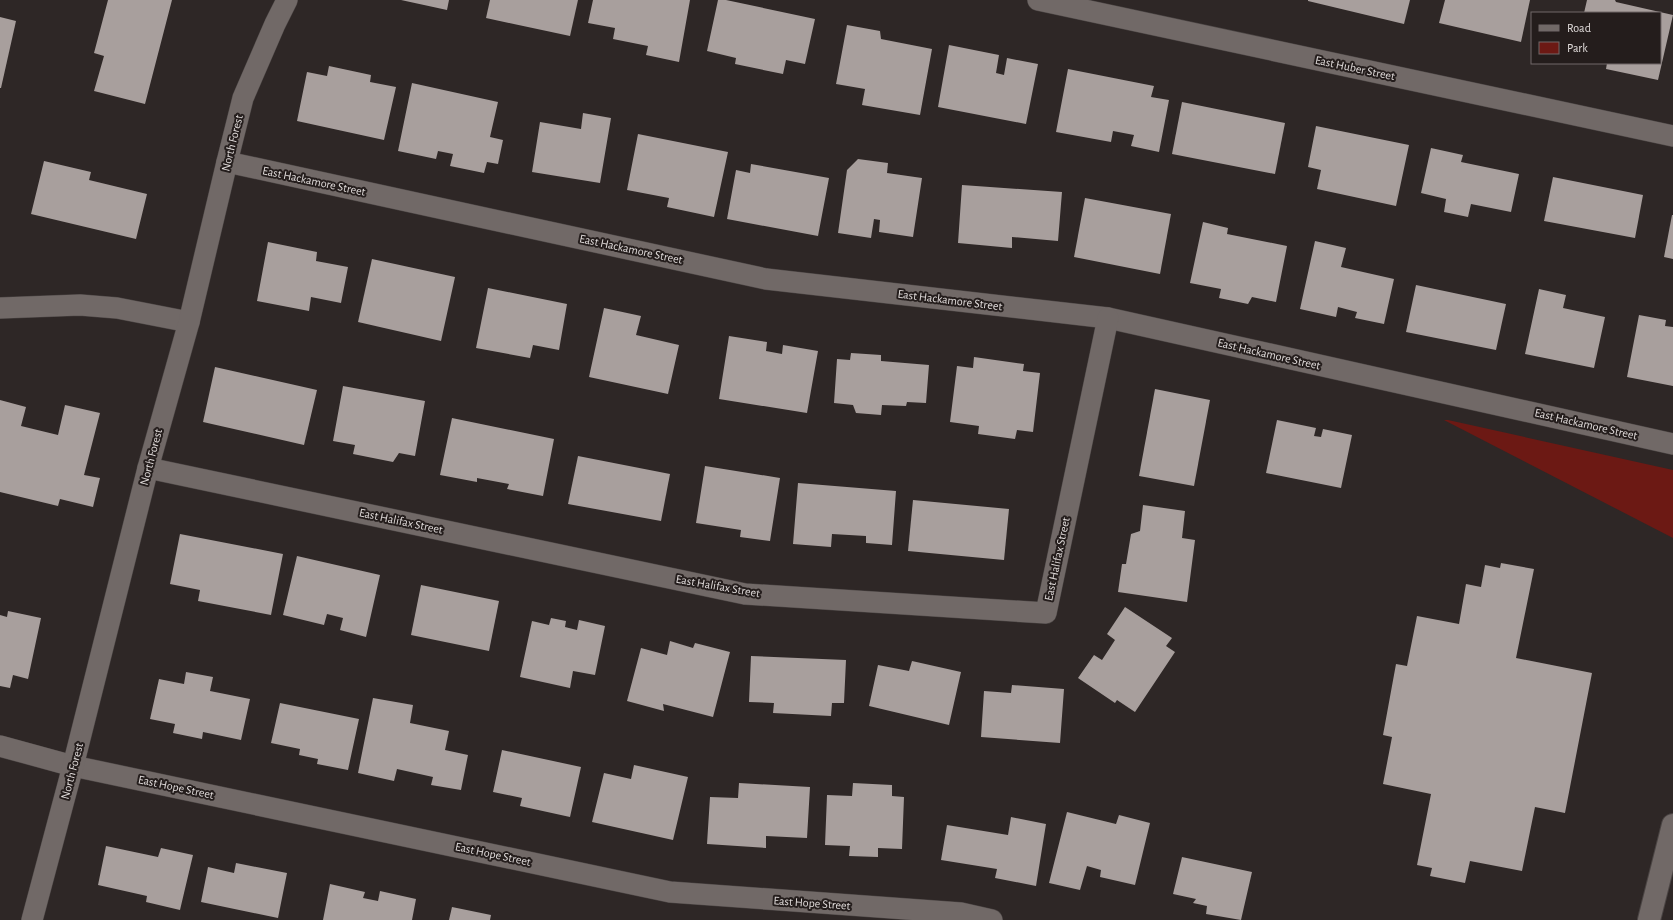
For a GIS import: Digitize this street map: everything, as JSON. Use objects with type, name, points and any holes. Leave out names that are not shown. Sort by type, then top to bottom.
[{"type":"street","name":"North Forest","points":[[32,920],[73,766],[148,468],[189,322],[243,98],[287,0]]},
{"type":"street","name":"East Huber Street","points":[[1038,0],[1673,136]]},
{"type":"street","name":"East Hackamore Street","points":[[227,162],[766,279],[1108,318],[1673,444]]},
{"type":"street","points":[[0,308],[87,305],[117,308],[189,322]]},
{"type":"street","name":"East Halifax Street","points":[[148,468],[746,594],[1046,613],[1108,318]]},
{"type":"street","name":"East Hope Street","points":[[0,746],[73,766],[670,892],[960,913],[992,920]]},
{"type":"street","points":[[1649,920],[1673,825]]},
{"type":"green space","points":[[1444,420],[1673,470],[1673,538]]},
{"type":"building","points":[[108,0],[172,0],[145,104],[94,91],[104,56],[94,53]]},
{"type":"building","points":[[401,0],[449,0],[447,10]]},
{"type":"building","points":[[490,0],[578,0],[570,36],[486,18]]},
{"type":"building","points":[[593,0],[690,0],[679,62],[646,55],[648,46],[613,39],[615,28],[588,23]]},
{"type":"building","points":[[718,0],[726,0],[815,19],[805,64],[786,60],[783,74],[735,64],[736,58],[707,51]]},
{"type":"building","points":[[1308,0],[1410,0],[1404,24]]},
{"type":"building","points":[[1445,0],[1530,0],[1521,42],[1439,23]]},
{"type":"building","points":[[1587,0],[1615,0],[1616,2],[1660,12],[1584,12]]},
{"type":"building","points":[[1661,12],[1673,15],[1658,80],[1606,69],[1607,64],[1661,64]]},
{"type":"building","points":[[0,17],[16,21],[1,88],[0,88]]},
{"type":"building","points":[[847,25],[880,31],[881,39],[932,49],[920,115],[862,105],[865,89],[836,84]]},
{"type":"building","points":[[949,45],[999,55],[996,73],[1004,75],[1007,58],[1038,64],[1026,124],[938,107]]},
{"type":"building","points":[[329,66],[371,75],[370,82],[396,87],[384,140],[297,121],[307,72],[327,76]]},
{"type":"building","points":[[1068,69],[1154,86],[1151,97],[1169,100],[1159,152],[1131,146],[1134,135],[1113,131],[1111,142],[1056,132]]},
{"type":"building","points":[[412,83],[498,102],[490,137],[503,140],[498,164],[487,162],[484,173],[450,166],[453,154],[438,151],[436,159],[398,151]]},
{"type":"building","points":[[1182,102],[1285,123],[1275,174],[1172,154]]},
{"type":"building","points":[[583,113],[611,118],[600,183],[532,172],[540,122],[581,129]]},
{"type":"building","points":[[1316,126],[1409,145],[1396,206],[1317,189],[1321,170],[1308,167]]},
{"type":"building","points":[[638,134],[728,152],[714,217],[667,207],[669,198],[627,190]]},
{"type":"building","points":[[1431,148],[1463,155],[1461,162],[1519,174],[1511,212],[1471,204],[1468,217],[1444,212],[1446,199],[1421,193]]},
{"type":"building","points":[[858,159],[888,163],[887,173],[922,178],[913,237],[879,232],[880,220],[874,219],[871,238],[838,233],[847,170]]},
{"type":"building","points":[[44,161],[91,172],[89,180],[147,194],[136,239],[31,214]]},
{"type":"building","points":[[751,164],[829,178],[818,236],[727,219],[736,170],[750,173]]},
{"type":"building","points":[[1553,177],[1643,195],[1635,238],[1544,221]]},
{"type":"building","points":[[962,185],[1062,192],[1058,241],[1012,237],[1012,248],[958,243]]},
{"type":"building","points":[[1085,198],[1171,214],[1160,274],[1074,257]]},
{"type":"building","points":[[1673,215],[1673,259],[1664,257]]},
{"type":"building","points":[[1203,222],[1228,228],[1227,234],[1287,246],[1276,302],[1252,297],[1248,304],[1219,298],[1221,289],[1190,283]]},
{"type":"building","points":[[1315,241],[1346,248],[1341,267],[1394,279],[1384,324],[1355,318],[1357,312],[1338,307],[1336,317],[1300,309]]},
{"type":"building","points":[[268,242],[317,252],[316,261],[348,267],[341,303],[311,297],[309,311],[257,301]]},
{"type":"building","points":[[372,259],[455,277],[441,341],[358,322]]},
{"type":"building","points":[[1416,285],[1506,304],[1496,350],[1406,332]]},
{"type":"building","points":[[488,288],[567,304],[559,350],[533,345],[530,358],[476,348]]},
{"type":"building","points":[[1539,289],[1566,295],[1563,308],[1605,317],[1594,368],[1525,354]]},
{"type":"building","points":[[604,308],[641,316],[636,335],[679,345],[668,394],[589,377]]},
{"type":"building","points":[[1639,315],[1666,320],[1665,326],[1673,327],[1673,386],[1627,377]]},
{"type":"building","points":[[729,336],[767,342],[766,351],[782,354],[783,345],[818,351],[807,413],[719,399]]},
{"type":"building","points":[[851,353],[881,355],[881,361],[929,365],[926,403],[907,402],[906,406],[882,405],[881,415],[856,413],[853,405],[834,403],[837,359],[850,360]]},
{"type":"building","points":[[974,357],[1024,364],[1023,371],[1040,373],[1033,432],[1017,430],[1015,439],[978,434],[979,426],[950,422],[957,366],[973,368]]},
{"type":"building","points":[[215,367],[317,390],[304,445],[203,422]]},
{"type":"building","points":[[343,386],[425,401],[415,456],[399,453],[393,462],[353,454],[355,445],[333,441]]},
{"type":"building","points":[[1155,389],[1210,400],[1194,486],[1139,476]]},
{"type":"building","points":[[0,400],[26,407],[21,426],[58,435],[65,405],[100,413],[84,475],[100,478],[93,507],[60,499],[58,506],[0,492]]},
{"type":"building","points":[[452,418],[554,439],[543,496],[507,489],[509,484],[477,478],[477,482],[440,475]]},
{"type":"building","points":[[1277,420],[1316,428],[1314,436],[1321,437],[1323,429],[1352,435],[1341,488],[1266,473]]},
{"type":"building","points":[[578,456],[670,474],[661,521],[568,504]]},
{"type":"building","points":[[705,466],[780,478],[770,541],[740,537],[741,530],[696,523]]},
{"type":"building","points":[[798,483],[896,491],[892,545],[866,543],[866,536],[832,534],[831,547],[793,544]]},
{"type":"building","points":[[913,500],[1009,509],[1004,560],[908,551]]},
{"type":"building","points":[[1143,505],[1185,511],[1182,538],[1195,540],[1187,602],[1118,592],[1122,564],[1126,564],[1131,534],[1140,531]]},
{"type":"building","points":[[180,534],[283,554],[271,615],[198,601],[200,590],[170,584]]},
{"type":"building","points":[[297,556],[380,575],[366,637],[340,630],[343,618],[327,614],[324,625],[283,615]]},
{"type":"building","points":[[1501,563],[1534,569],[1516,658],[1592,673],[1565,813],[1535,807],[1522,871],[1470,861],[1465,883],[1430,876],[1432,868],[1417,865],[1431,794],[1383,784],[1392,737],[1383,735],[1396,664],[1407,666],[1417,616],[1459,624],[1466,584],[1481,587],[1485,565],[1500,568]]},
{"type":"building","points":[[421,585],[499,601],[489,651],[411,635]]},
{"type":"building","points":[[1125,607],[1172,638],[1166,646],[1175,652],[1135,712],[1117,700],[1115,703],[1078,678],[1094,655],[1102,660],[1115,640],[1107,634]]},
{"type":"building","points":[[8,611],[41,618],[28,679],[13,675],[10,688],[0,686],[0,615],[7,617]]},
{"type":"building","points":[[551,618],[566,621],[565,627],[577,630],[579,620],[605,626],[595,675],[573,671],[570,688],[520,677],[532,621],[549,625]]},
{"type":"building","points":[[670,641],[693,648],[695,643],[730,652],[713,717],[663,704],[664,711],[627,701],[641,648],[667,655]]},
{"type":"building","points":[[751,656],[846,660],[844,703],[832,703],[831,716],[773,713],[774,703],[749,702]]},
{"type":"building","points":[[912,661],[961,672],[949,725],[869,706],[878,665],[909,671]]},
{"type":"building","points":[[186,672],[213,677],[210,691],[250,699],[241,740],[203,732],[202,739],[173,733],[175,724],[150,719],[159,679],[184,684]]},
{"type":"building","points":[[1012,685],[1064,689],[1060,743],[981,737],[984,691],[1011,693]]},
{"type":"building","points":[[373,698],[413,705],[410,723],[449,731],[445,750],[468,755],[461,790],[431,785],[433,777],[397,769],[394,781],[358,773]]},
{"type":"building","points":[[280,703],[359,719],[348,770],[317,764],[318,759],[299,755],[300,749],[271,743]]},
{"type":"building","points":[[502,750],[581,767],[570,817],[520,806],[522,798],[493,792]]},
{"type":"building","points":[[634,765],[688,777],[673,840],[592,822],[604,773],[631,779]]},
{"type":"building","points":[[739,783],[810,787],[807,838],[766,836],[766,848],[707,844],[710,797],[738,798]]},
{"type":"building","points":[[853,783],[892,785],[892,796],[904,797],[902,849],[878,848],[878,857],[849,856],[850,846],[825,845],[827,795],[852,796]]},
{"type":"building","points":[[1067,812],[1116,824],[1119,815],[1150,823],[1135,885],[1100,877],[1101,870],[1087,866],[1080,890],[1049,883]]},
{"type":"building","points":[[1011,817],[1046,824],[1036,886],[995,878],[997,869],[941,860],[947,825],[1008,835]]},
{"type":"building","points":[[106,846],[158,857],[161,848],[193,855],[180,910],[146,902],[147,896],[98,885]]},
{"type":"building","points":[[1182,857],[1252,872],[1241,920],[1206,914],[1207,906],[1193,903],[1196,899],[1173,894]]},
{"type":"building","points":[[236,863],[287,873],[278,918],[201,902],[208,867],[234,873]]},
{"type":"building","points":[[330,884],[365,892],[363,898],[378,901],[380,891],[416,899],[412,920],[323,920]]},
{"type":"building","points":[[452,907],[491,915],[490,920],[449,920]]}]
